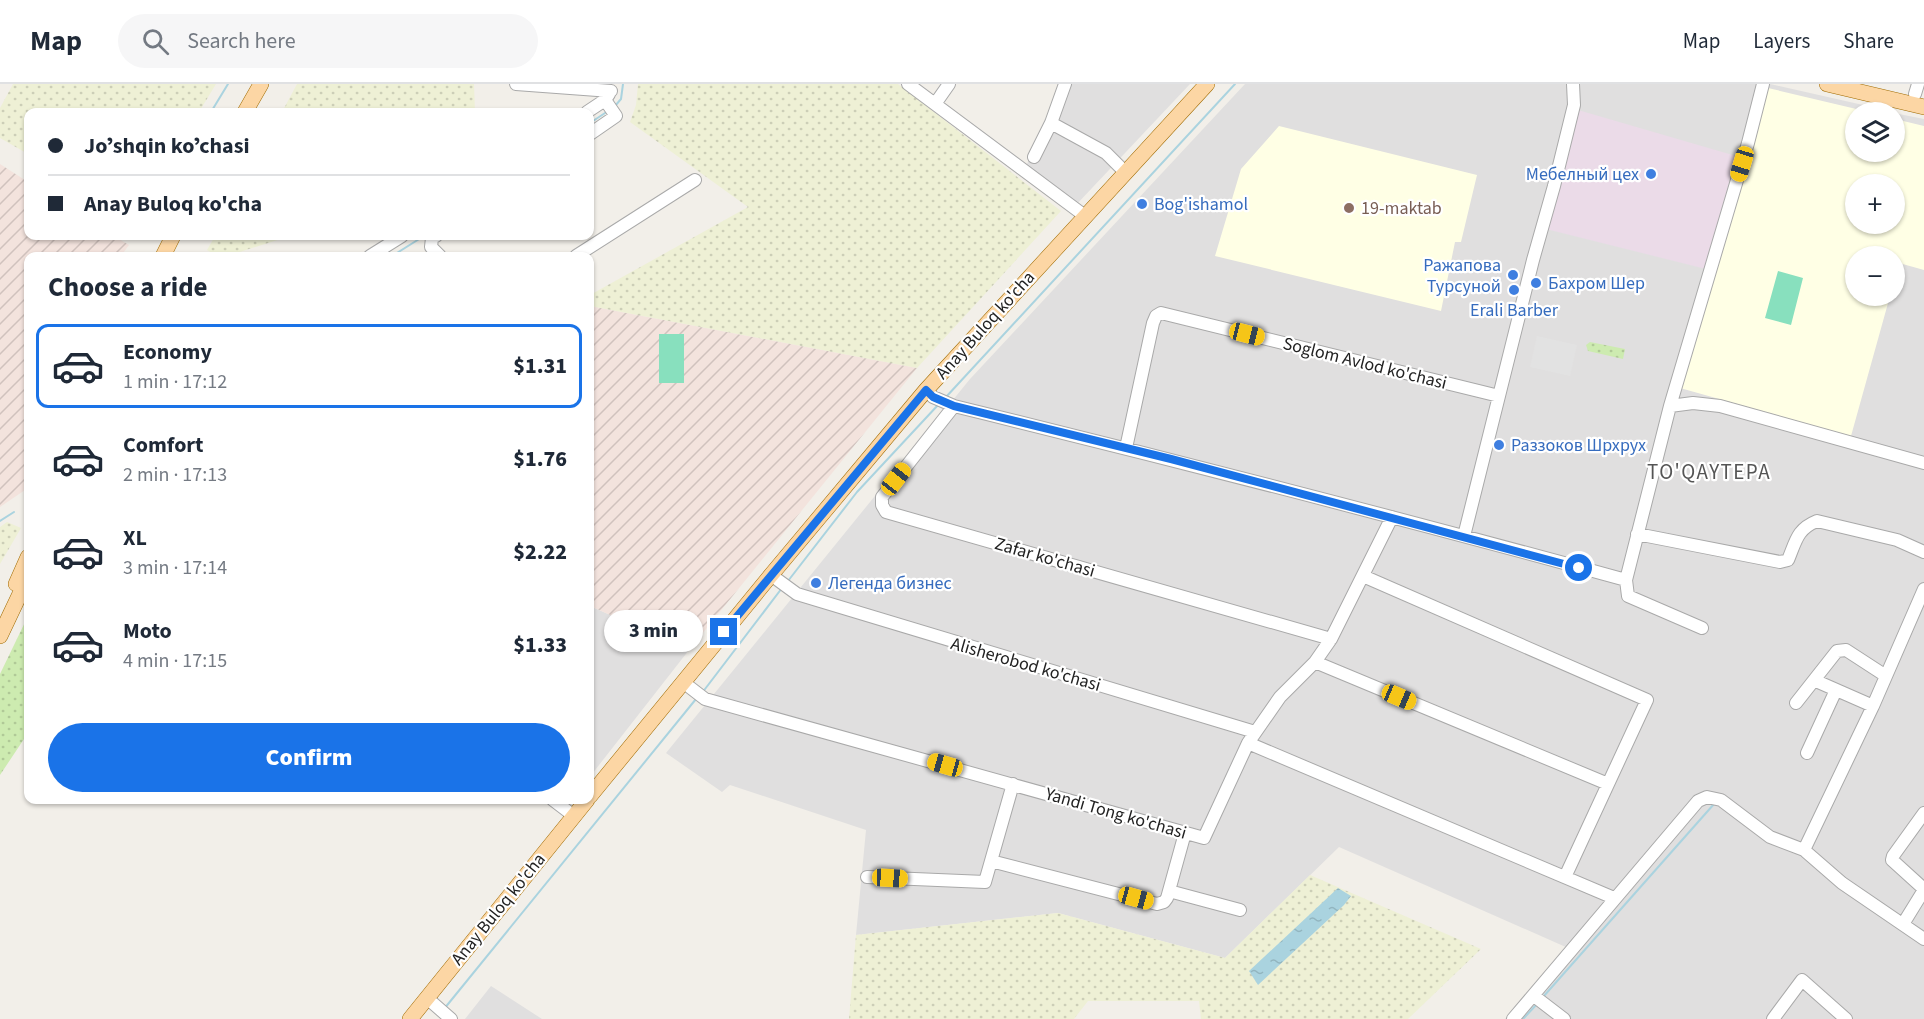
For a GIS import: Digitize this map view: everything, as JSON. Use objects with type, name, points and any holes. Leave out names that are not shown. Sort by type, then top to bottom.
[{"type":"main road","points":[[238,108],[252,84]]},
{"type":"main road","points":[[247,108],[261,84]]},
{"type":"main road","name":"Anay Buloq ko'cha","points":[[594,788],[686,684],[929,393],[1084,216],[1207,84]]},
{"type":"main road","points":[[1827,84],[1919,97]]},
{"type":"main road","points":[[1872,84],[1919,97]]},
{"type":"main road","points":[[0,616],[24,565]]},
{"type":"main road","points":[[0,636],[24,585]]},
{"type":"main road","name":"Anay Buloq ko'cha","points":[[410,1019],[440,1009],[582,804]]},
{"type":"street","points":[[516,84],[611,100]]},
{"type":"street","points":[[908,84],[1084,216]]},
{"type":"street","points":[[935,104],[949,84]]},
{"type":"street","points":[[1034,157],[1051,123],[1065,84]]},
{"type":"street","points":[[1464,536],[1574,105],[1573,84]]},
{"type":"street","points":[[1702,628],[1628,596],[1626,580],[1670,406],[1748,143],[1763,84]]},
{"type":"street","points":[[594,108],[611,100]]},
{"type":"street","points":[[594,128],[611,100]]},
{"type":"street","points":[[1051,123],[1106,153],[1125,172]]},
{"type":"street","points":[[582,252],[695,180]]},
{"type":"street","points":[[376,252],[396,240]]},
{"type":"street","name":"Soglom Avlod ko'chasi","points":[[1126,448],[1154,323],[1156,316],[1161,313],[1499,396]]},
{"type":"street","points":[[929,393],[954,406],[1126,448],[1626,580]]},
{"type":"street","points":[[1670,406],[1693,403],[1720,406],[1924,463]]},
{"type":"street","name":"Zafar ko'chasi","points":[[954,406],[882,497],[882,505],[886,512],[1331,639]]},
{"type":"street","name":"Yandi Tong ko'chasi","points":[[686,684],[701,698],[1204,838],[1251,737],[1280,697],[1315,662],[1331,639],[1392,517]]},
{"type":"street","points":[[1637,534],[1780,562],[1788,560],[1798,535],[1805,526],[1817,520],[1897,540],[1924,552]]},
{"type":"street","points":[[1363,576],[1647,700],[1565,877]]},
{"type":"street","name":"Alisherobod ko'chasi","points":[[774,577],[797,594],[1251,737],[1614,898]]},
{"type":"street","points":[[1804,850],[1873,706],[1924,589]]},
{"type":"street","points":[[1796,703],[1816,681],[1837,651],[1846,650],[1886,676]]},
{"type":"street","points":[[1315,662],[1608,784]]},
{"type":"street","points":[[1816,681],[1873,706]]},
{"type":"street","points":[[1807,753],[1836,690]]},
{"type":"street","points":[[867,877],[985,882],[1013,784]]},
{"type":"street","points":[[1513,1019],[1538,999],[1614,898],[1698,801],[1707,796],[1721,800],[1770,837],[1804,850],[1842,883],[1924,939]]},
{"type":"street","points":[[558,804],[574,816]]},
{"type":"street","points":[[1903,924],[1923,884],[1892,860],[1924,813]]},
{"type":"street","points":[[991,861],[1157,904],[1164,902],[1169,891],[1185,833]]},
{"type":"street","points":[[1169,891],[1240,909]]},
{"type":"street","points":[[1773,1019],[1802,980],[1846,1019]]},
{"type":"street","points":[[1538,999],[1564,1019]]},
{"type":"shaded area","points":[[13,84],[216,84],[201,108],[24,108],[24,152],[0,138],[0,108]]},
{"type":"shaded area","points":[[297,84],[474,84],[475,108],[284,108]]},
{"type":"shaded area","points":[[638,84],[898,84],[1061,211],[917,368],[594,307],[594,293],[748,207],[630,122],[636,105]]},
{"type":"shaded area","points":[[1060,84],[1190,84],[1076,205],[1025,168],[1045,127]]},
{"type":"shaded area","points":[[1245,84],[1770,84],[1850,102],[1845,102],[1845,162],[1905,162],[1905,115],[1924,119],[1924,1019],[1505,1019],[1568,948],[1339,847],[1225,958],[1058,913],[856,935],[866,830],[730,785],[722,792],[666,753],[970,379]]},
{"type":"shaded area","points":[[1768,88],[1845,106],[1845,162],[1905,162],[1905,121],[1924,126],[1924,270],[1905,265],[1905,246],[1845,246],[1845,306],[1887,306],[1851,436],[1680,388]]},
{"type":"shaded area","points":[[1578,110],[1736,156],[1706,269],[1546,229]]},
{"type":"shaded area","name":"19-maktab","points":[[1279,126],[1477,175],[1461,242],[1455,242],[1441,311],[1215,256],[1241,169]]},
{"type":"shaded area","points":[[0,164],[24,179],[24,240],[121,240],[129,245],[124,252],[24,252],[24,491],[0,507]]},
{"type":"shaded area","points":[[213,240],[277,240],[240,252],[207,250]]},
{"type":"shaded area","points":[[594,307],[917,368],[689,650],[594,608]]},
{"type":"shaded area","points":[[1537,336],[1577,345],[1570,376],[1530,367]]},
{"type":"shaded area","points":[[7,522],[21,528],[0,564],[0,527]]},
{"type":"shaded area","points":[[594,608],[689,650],[594,771]]},
{"type":"shaded area","points":[[1310,875],[1481,949],[1408,1019],[1201,1019],[1199,1001],[1088,1001],[1074,1019],[849,1019],[856,935],[1058,913],[1225,958]]},
{"type":"shaded area","points":[[491,986],[542,1019],[465,1019]]},
{"type":"green space","points":[[1778,271],[1803,278],[1791,325],[1765,318]]},
{"type":"green space","points":[[659,334],[684,334],[684,383],[659,383]]},
{"type":"green space","points":[[1590,342],[1625,349],[1623,359],[1588,351],[1586,345]]},
{"type":"green space","points":[[24,624],[24,739],[0,775],[0,674]]},
{"type":"water","points":[[1338,888],[1351,896],[1344,905],[1258,985],[1249,971]]},
{"type":"waterway","points":[[213,108],[228,84]]},
{"type":"waterway","points":[[615,106],[621,99],[623,84]]},
{"type":"waterway","points":[[946,397],[1235,84]]},
{"type":"waterway","points":[[594,120],[608,111]]},
{"type":"waterway","points":[[398,252],[418,240]]},
{"type":"waterway","points":[[788,581],[857,492],[938,405]]},
{"type":"waterway","points":[[0,521],[14,512]]},
{"type":"waterway","points":[[702,693],[782,588]]},
{"type":"waterway","points":[[444,1009],[696,699]]},
{"type":"waterway","points":[[1543,997],[1714,804]]},
{"type":"waterway","points":[[1523,1019],[1537,1004]]},
{"type":"place","name":"Мебелный цех","points":[[1651,174]]},
{"type":"place","name":"Bog'ishamol","points":[[1142,204]]},
{"type":"place","name":"19-maktab","points":[[1349,208]]},
{"type":"place","name":"Ражапова Турсуной","points":[[1513,275]]},
{"type":"place","name":"Бахром Шер","points":[[1536,283]]},
{"type":"place","name":"Erali Barber","points":[[1514,290]]},
{"type":"place","name":"Раззоков Шрхрух","points":[[1499,445]]},
{"type":"place","name":"Легенда бизнес","points":[[816,583]]},
{"type":"district","name":"TO'QAYTEPA","points":[[1709,472]]},
{"type":"route","points":[[724,632],[926,390],[933,397],[954,406],[1171,459],[1579,568]]}]
